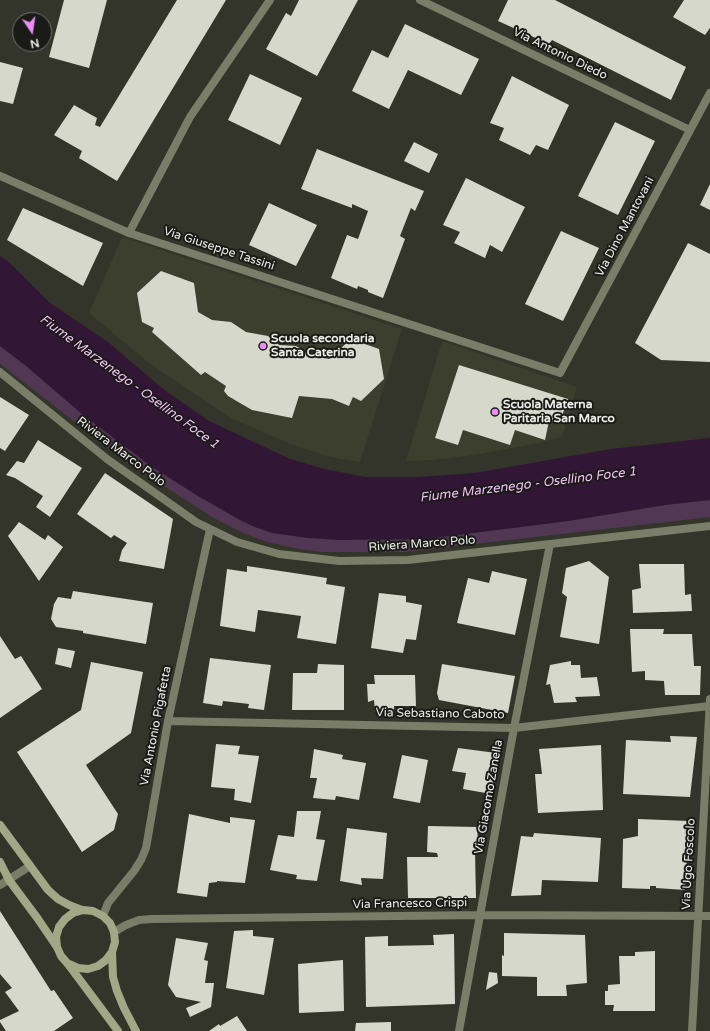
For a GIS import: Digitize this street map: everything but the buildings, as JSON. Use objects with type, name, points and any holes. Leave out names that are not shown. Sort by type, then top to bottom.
[{"type":"main road","points":[[0,825],[48,890],[58,899],[68,905],[83,910],[93,911],[103,916],[110,923],[114,932],[115,942],[112,952],[113,976],[124,1008],[136,1031]]},
{"type":"main road","points":[[0,862],[9,880],[57,947],[61,956],[118,1031]]},
{"type":"main road","points":[[57,947],[56,937],[59,927],[65,919],[73,913],[83,910]]},
{"type":"main road","points":[[68,964],[78,968],[88,969],[98,966],[106,960],[112,952]]},
{"type":"street","points":[[129,233],[190,117],[270,0]]},
{"type":"street","name":"Via Antonio Diedo","points":[[420,0],[690,130]]},
{"type":"street","name":"Via Dino Mantovani","points":[[560,373],[710,93]]},
{"type":"street","name":"Via Giuseppe Tassini","points":[[0,176],[129,233],[560,373]]},
{"type":"street","name":"Riviera Marco Polo","points":[[0,372],[107,459],[196,522],[237,542],[279,554],[339,561],[408,560],[710,526]]},
{"type":"street","name":"Via Antonio Pigafetta","points":[[103,916],[108,903],[134,871],[146,848],[168,721],[210,529]]},
{"type":"street","name":"Via Giacomo Zanella","points":[[459,1031],[514,728],[550,544]]},
{"type":"street","name":"Via Ugo Foscolo","points":[[692,1031],[710,699]]},
{"type":"street","name":"Via Sebastiano Caboto","points":[[168,721],[514,728],[710,706]]},
{"type":"street","points":[[0,886],[30,866]]},
{"type":"street","name":"Via Francesco Crispi","points":[[114,932],[126,924],[139,920],[152,919],[480,916],[710,916]]},
{"type":"shaded area","name":"Scuola secondaria Santa Caterina","points":[[122,237],[402,329],[360,462],[330,457],[290,444],[231,418],[149,363],[89,313]]},
{"type":"shaded area","name":"Scuola Materna Paritaria San Marco","points":[[442,341],[577,387],[562,437],[534,444],[474,455],[433,460],[406,461]]},
{"type":"shaded area","points":[[0,346],[198,496],[255,527],[380,540],[425,539],[568,521],[665,505],[710,500],[710,517],[404,552],[323,552],[299,549],[267,542],[243,533],[212,517],[127,462],[0,364]]},
{"type":"water","name":"Fiume Marzenego - Osellino Foce 1","points":[[0,256],[9,262],[50,303],[108,342],[163,389],[209,421],[290,459],[324,469],[365,477],[419,477],[475,473],[611,449],[710,438],[710,500],[665,505],[568,521],[425,539],[339,540],[308,538],[272,533],[240,520],[152,467],[83,415],[26,366],[0,346]]},
{"type":"place","name":"Scuola secondaria Santa Caterina","points":[[263,346]]},
{"type":"place","name":"Scuola Materna Paritaria San Marco","points":[[495,412]]}]
